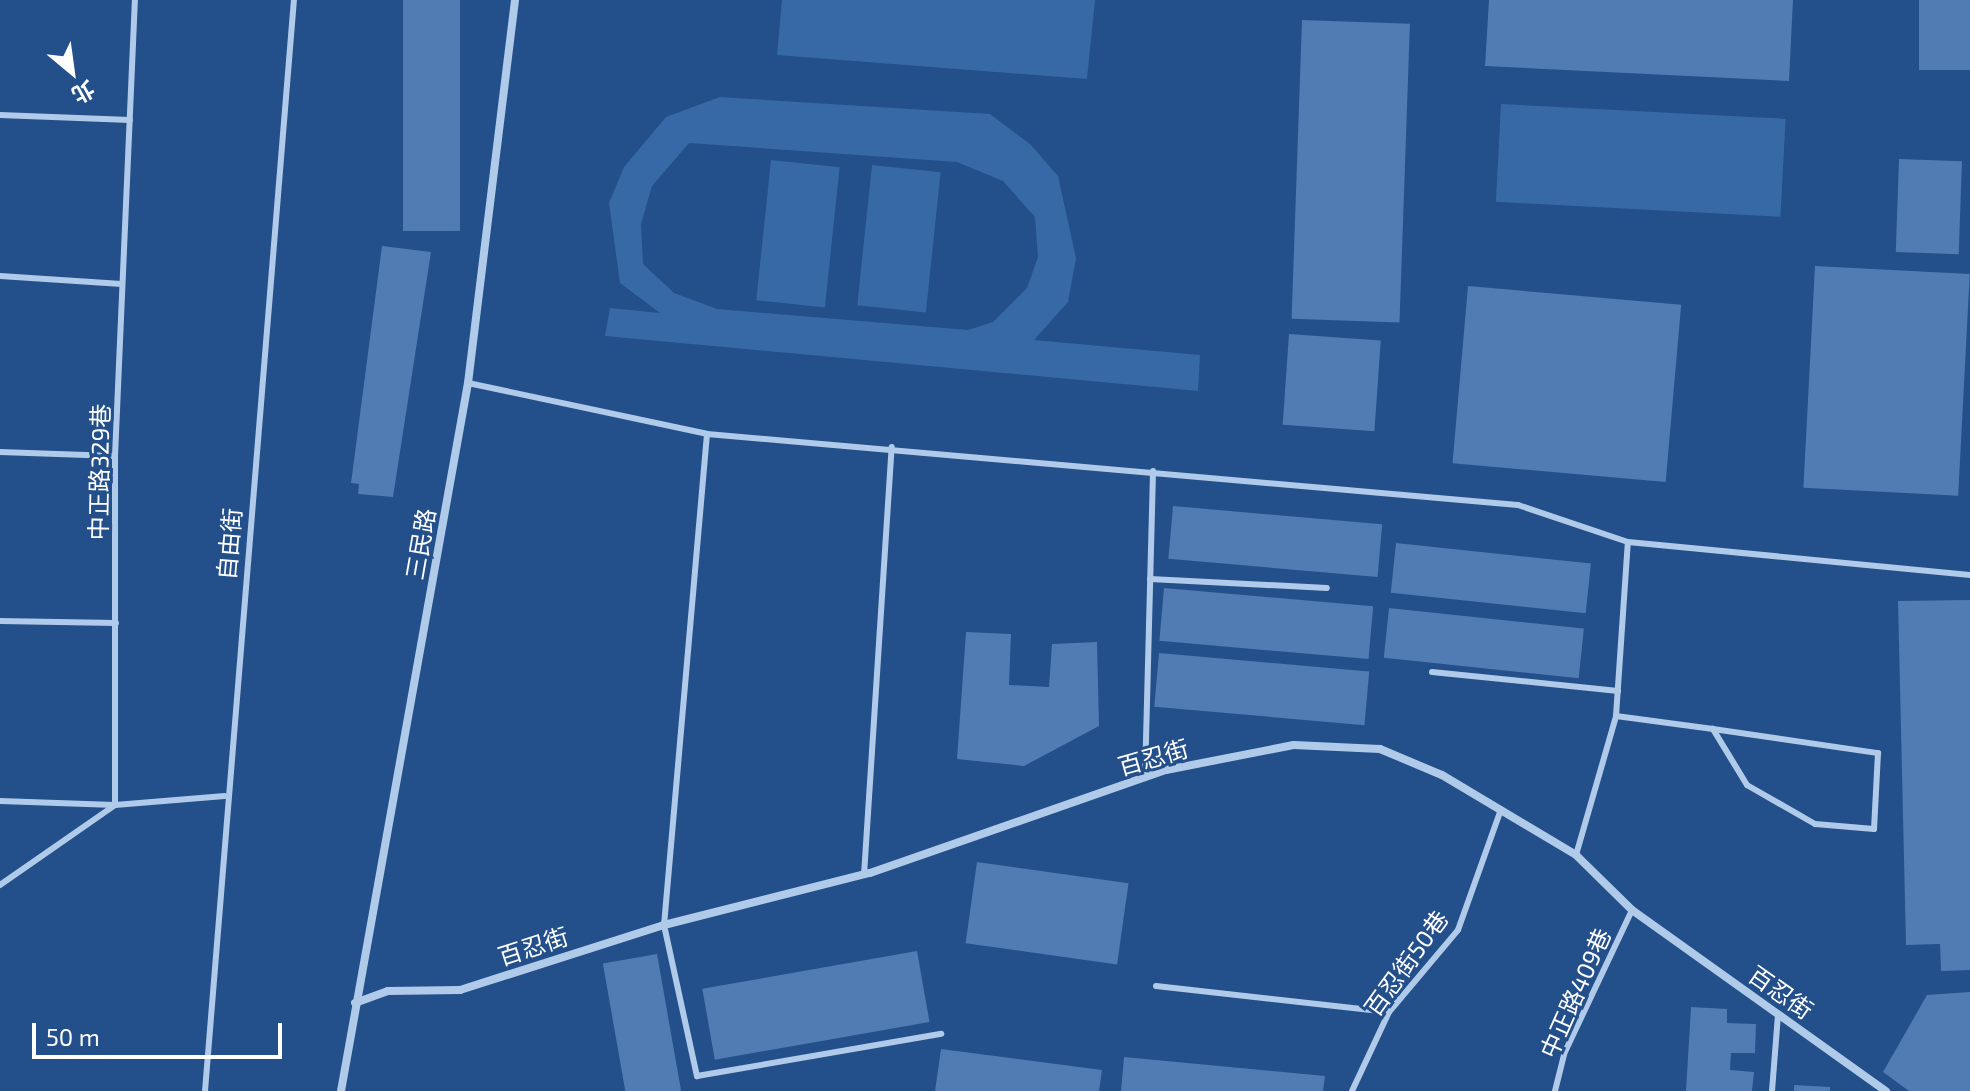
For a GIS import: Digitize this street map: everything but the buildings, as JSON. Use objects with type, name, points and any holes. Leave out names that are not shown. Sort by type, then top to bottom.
[{"type":"street","name":"三民路","points":[[341,1091],[468,383],[515,0]]},
{"type":"street","name":"百忍街","points":[[355,1003],[388,991],[460,990],[664,925],[864,875],[1145,778],[1294,745],[1380,749],[1501,809],[1576,855],[1632,910],[1886,1091]]},
{"type":"lane","name":"中正路329巷","points":[[115,805],[115,456],[135,0]]},
{"type":"lane","name":"自由街","points":[[205,1091],[225,796],[294,0]]},
{"type":"lane","points":[[0,115],[130,120]]},
{"type":"lane","points":[[0,276],[122,284]]},
{"type":"lane","points":[[468,383],[707,434],[892,447],[1518,505],[1628,542],[1970,575]]},
{"type":"lane","points":[[707,434],[664,925],[697,1076],[941,1034]]},
{"type":"lane","points":[[864,875],[892,447]]},
{"type":"lane","points":[[0,452],[115,456]]},
{"type":"lane","points":[[1145,778],[1153,471]]},
{"type":"lane","points":[[1576,855],[1616,716],[1628,542]]},
{"type":"lane","points":[[1150,579],[1327,588]]},
{"type":"lane","points":[[0,621],[116,623]]},
{"type":"lane","points":[[1432,672],[1618,691]]},
{"type":"lane","points":[[1616,716],[1713,729],[1878,753],[1874,829],[1815,824],[1747,785],[1713,729]]},
{"type":"lane","points":[[0,801],[115,805],[225,796]]},
{"type":"lane","points":[[0,885],[115,805]]},
{"type":"lane","name":"百忍街50巷","points":[[1352,1091],[1389,1012],[1458,930],[1501,809]]},
{"type":"lane","name":"中正路409巷","points":[[1555,1091],[1564,1054],[1632,910]]},
{"type":"lane","points":[[1156,986],[1389,1012]]},
{"type":"lane","points":[[1772,1091],[1778,1014]]},
{"type":"shaded area","points":[[782,0],[1095,0],[1087,79],[777,55]]},
{"type":"shaded area","points":[[720,97],[990,114],[1030,144],[1058,176],[1076,258],[1068,302],[1034,340],[1200,355],[1198,391],[605,336],[610,308],[660,313],[620,283],[609,203],[624,167],[666,117]],"holes":[[[689,143],[957,162],[1003,181],[1035,217],[1038,257],[1027,288],[993,322],[968,330],[717,309],[674,293],[643,264],[641,224],[652,186]]]},
{"type":"shaded area","points":[[1501,104],[1786,119],[1780,217],[1496,202]]},
{"type":"shaded area","points":[[771,160],[840,167],[825,307],[756,300]]},
{"type":"shaded area","points":[[872,165],[941,172],[926,312],[857,305]]}]
